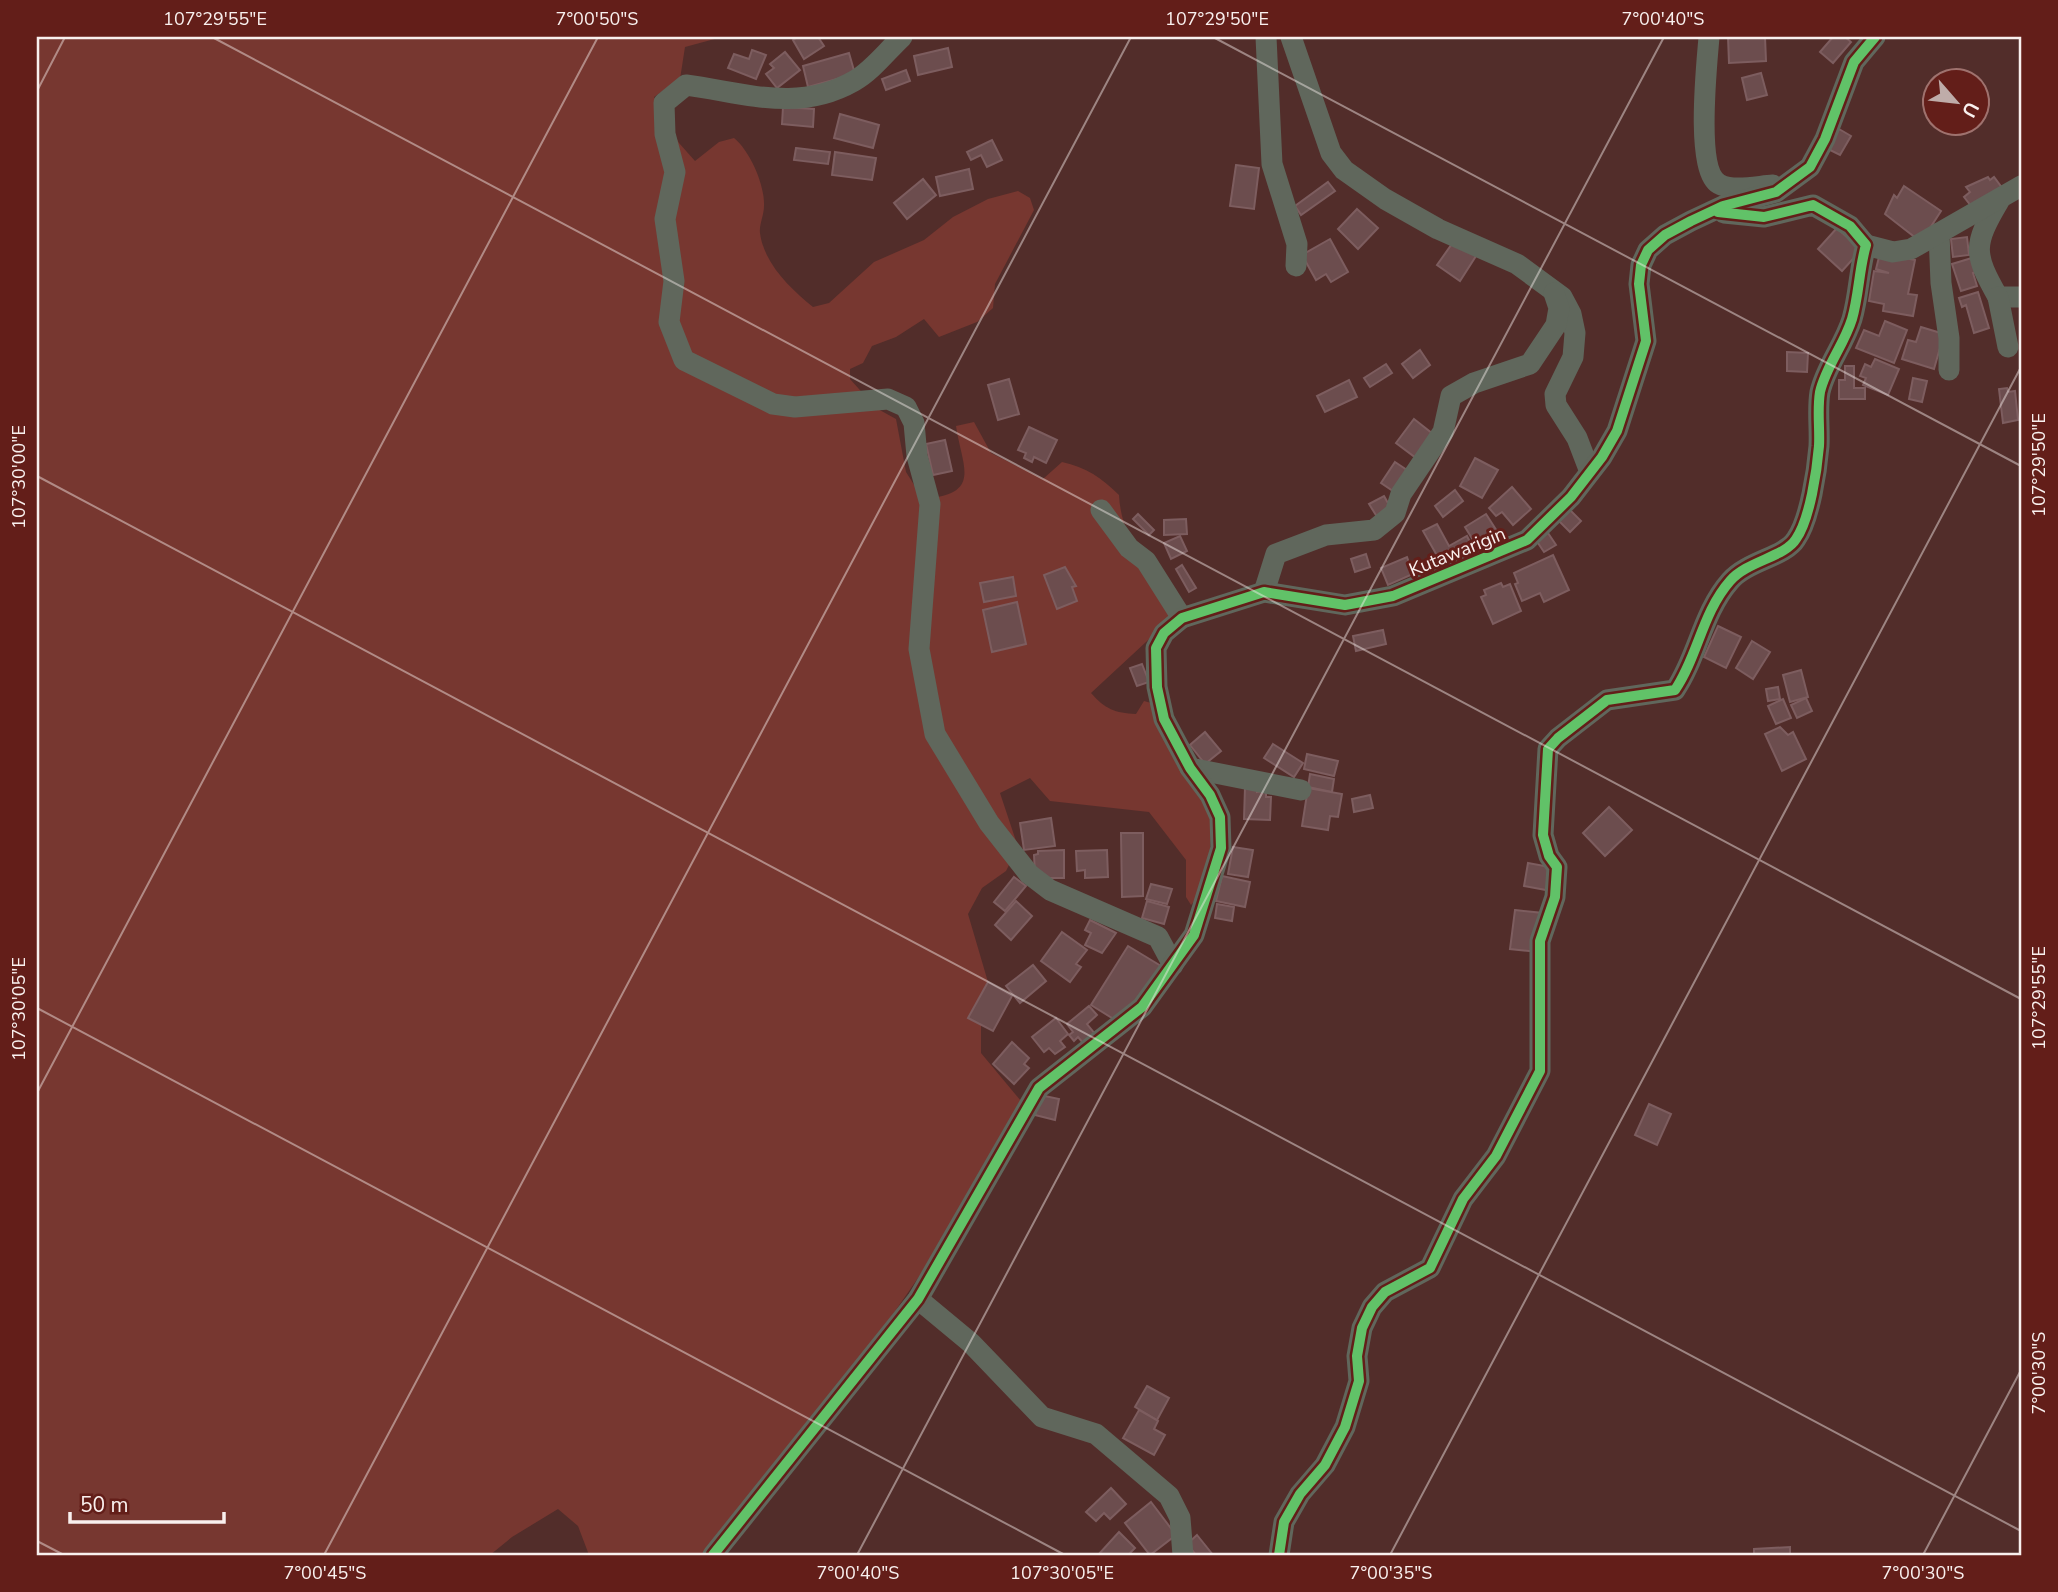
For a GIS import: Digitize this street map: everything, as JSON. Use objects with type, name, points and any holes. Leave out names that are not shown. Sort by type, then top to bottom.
[{"type":"street","points":[[902,37],[857,80],[821,97],[796,101],[685,85],[664,103],[665,134],[675,172],[665,219],[674,281],[669,322],[684,360],[773,404],[794,407],[888,399],[906,407],[914,423],[917,456],[930,504],[919,649],[935,734],[989,823],[1029,874],[1050,890],[1158,937],[1173,965]]},
{"type":"street","points":[[1266,37],[1272,164],[1297,244],[1296,266]]},
{"type":"street","points":[[1291,37],[1331,153],[1344,170],[1385,200],[1438,229],[1517,264],[1562,297],[1571,314],[1575,333],[1573,357],[1555,394],[1556,405],[1577,438],[1590,472]]},
{"type":"street","points":[[1709,37],[1706,136],[1708,169],[1713,178],[1729,187],[1774,185],[1795,179]]},
{"type":"street","name":"Kutawarigin","points":[[713,1555],[918,1299],[1039,1088],[1142,1007],[1194,935],[1221,848],[1220,817],[1210,795],[1190,768],[1164,719],[1157,687],[1156,648],[1164,633],[1182,618],[1264,592],[1345,605],[1393,596],[1527,540],[1571,497],[1617,430],[1646,341],[1639,284],[1641,265],[1648,250],[1665,235],[1711,212],[1776,192],[1810,167],[1825,139],[1849,72],[1875,37]]},
{"type":"street","points":[[1711,212],[1763,216],[1813,205],[1843,221],[1866,245],[1902,252],[2012,191]]},
{"type":"street","points":[[2008,347],[1998,297],[1978,258],[1979,241],[2012,191]]},
{"type":"street","points":[[1940,233],[1941,283],[1949,338],[1949,370]]},
{"type":"street","points":[[1279,1555],[1284,1522],[1300,1494],[1325,1465],[1345,1427],[1359,1381],[1357,1356],[1362,1328],[1372,1307],[1385,1292],[1430,1268],[1463,1199],[1496,1156],[1540,1071],[1540,941],[1555,897],[1557,867],[1549,856],[1543,835],[1548,749],[1607,700],[1675,690],[1688,672],[1714,602],[1731,579],[1756,561],[1782,552],[1796,540],[1812,488],[1819,445],[1820,395],[1825,376],[1852,317],[1866,245]]},
{"type":"street","points":[[1264,592],[1276,554],[1326,535],[1374,530],[1395,513],[1401,494],[1443,432],[1451,396],[1474,383],[1525,368],[1537,353],[1556,325],[1559,313],[1552,288]]},
{"type":"street","points":[[1998,297],[2021,297]]},
{"type":"street","points":[[1101,510],[1129,548],[1146,561],[1182,618]]},
{"type":"street","points":[[1190,768],[1301,790]]},
{"type":"street","points":[[918,1299],[971,1343],[1042,1418],[1096,1434],[1127,1457],[1169,1496],[1180,1518],[1183,1555]]},
{"type":"shaded area","points":[[37,37],[722,37],[685,47],[680,79],[654,97],[679,143],[695,161],[719,142],[734,138],[746,151],[762,188],[764,206],[760,233],[767,255],[788,284],[813,307],[829,303],[874,262],[924,240],[953,217],[988,199],[1018,191],[1030,198],[1034,210],[995,284],[993,308],[977,322],[939,337],[924,319],[896,337],[872,346],[863,363],[850,369],[850,379],[876,408],[896,419],[906,472],[923,499],[942,496],[961,485],[964,466],[956,426],[974,422],[991,453],[1043,479],[1062,462],[1071,464],[1093,474],[1119,495],[1125,528],[1131,543],[1174,616],[1091,693],[1101,703],[1122,713],[1136,714],[1144,701],[1151,703],[1212,816],[1210,853],[1198,897],[1191,905],[1186,897],[1186,860],[1149,812],[1050,801],[1030,778],[1000,793],[1018,847],[1006,871],[982,888],[968,914],[988,982],[981,1009],[981,1053],[1021,1101],[936,1252],[891,1317],[704,1555],[589,1555],[578,1526],[558,1509],[512,1537],[490,1555],[37,1555]]},
{"type":"building","points":[[798,37],[818,37],[824,46],[804,59],[793,40]]},
{"type":"building","points":[[1728,37],[1765,37],[1766,61],[1729,63]]},
{"type":"building","points":[[1833,37],[1845,37],[1851,42],[1833,63],[1820,52]]},
{"type":"building","points":[[948,48],[952,67],[918,75],[914,56]]},
{"type":"building","points":[[752,50],[766,55],[756,79],[728,68],[734,54],[749,59]]},
{"type":"building","points":[[785,52],[800,70],[777,88],[766,74],[774,68],[770,64]]},
{"type":"building","points":[[849,53],[855,74],[808,87],[803,66]]},
{"type":"building","points":[[906,70],[910,81],[886,90],[882,79]]},
{"type":"building","points":[[1761,73],[1767,95],[1747,100],[1742,78]]},
{"type":"building","points":[[783,107],[814,109],[813,127],[782,124]]},
{"type":"building","points":[[840,114],[879,125],[873,148],[834,138]]},
{"type":"building","points":[[1839,129],[1851,136],[1840,155],[1828,149]]},
{"type":"building","points":[[992,140],[1002,160],[987,167],[981,155],[971,160],[967,152]]},
{"type":"building","points":[[796,148],[830,152],[828,164],[794,160]]},
{"type":"building","points":[[835,152],[876,158],[872,180],[832,175]]},
{"type":"building","points":[[1236,165],[1259,168],[1254,209],[1230,206]]},
{"type":"building","points":[[969,169],[973,189],[940,196],[936,177]]},
{"type":"building","points":[[1988,177],[1990,180],[1994,177],[2003,189],[1975,211],[1964,197],[1970,192],[1966,187]]},
{"type":"building","points":[[923,179],[936,195],[907,219],[894,203]]},
{"type":"building","points":[[1328,182],[1335,191],[1301,215],[1295,206]]},
{"type":"building","points":[[1904,186],[1941,211],[1921,242],[1885,214],[1894,195],[1897,198]]},
{"type":"building","points":[[1357,209],[1378,228],[1358,249],[1338,229]]},
{"type":"building","points":[[1837,228],[1861,250],[1842,271],[1818,249]]},
{"type":"building","points":[[1967,237],[1969,255],[1953,257],[1951,239]]},
{"type":"building","points":[[1330,239],[1348,272],[1331,282],[1326,274],[1316,280],[1302,255]]},
{"type":"building","points":[[1454,241],[1476,256],[1460,281],[1437,265]]},
{"type":"building","points":[[1880,253],[1915,260],[1908,294],[1917,295],[1913,316],[1883,311],[1884,304],[1869,301],[1874,271],[1889,273],[1876,269]]},
{"type":"building","points":[[1975,257],[1980,271],[1973,273],[1977,286],[1961,291],[1952,264]]},
{"type":"building","points":[[1978,292],[1989,328],[1974,333],[1966,305],[1962,307],[1959,298]]},
{"type":"building","points":[[1885,321],[1907,330],[1894,363],[1856,348],[1864,330],[1879,336]]},
{"type":"building","points":[[1921,327],[1944,334],[1934,369],[1902,359],[1908,340],[1916,342]]},
{"type":"building","points":[[1420,350],[1430,365],[1413,378],[1402,364]]},
{"type":"building","points":[[1787,352],[1808,353],[1807,372],[1787,371]]},
{"type":"building","points":[[1875,359],[1899,369],[1888,395],[1863,385],[1866,378],[1860,376],[1865,364],[1871,367]]},
{"type":"building","points":[[1386,364],[1392,373],[1370,387],[1364,378]]},
{"type":"building","points":[[1845,366],[1854,366],[1854,388],[1865,388],[1865,399],[1839,399],[1839,380],[1845,380]]},
{"type":"building","points":[[1913,378],[1927,381],[1922,402],[1909,399]]},
{"type":"building","points":[[1009,379],[1019,414],[998,420],[988,385]]},
{"type":"building","points":[[1349,380],[1357,397],[1325,412],[1317,396]]},
{"type":"building","points":[[2007,388],[2008,392],[2015,391],[2018,420],[2003,423],[1999,389]]},
{"type":"building","points":[[1414,419],[1433,434],[1416,458],[1396,443]]},
{"type":"building","points":[[1029,427],[1057,440],[1046,463],[1034,457],[1032,462],[1024,458],[1026,453],[1018,450]]},
{"type":"building","points":[[945,440],[952,471],[933,475],[926,444]]},
{"type":"building","points":[[1475,458],[1498,470],[1482,498],[1460,486]]},
{"type":"building","points":[[1395,462],[1410,472],[1396,493],[1381,483]]},
{"type":"building","points":[[1512,487],[1531,509],[1513,525],[1502,512],[1496,516],[1489,508]]},
{"type":"building","points":[[1455,490],[1463,501],[1443,517],[1435,506]]},
{"type":"building","points":[[1384,496],[1393,512],[1379,520],[1369,504]]},
{"type":"building","points":[[1568,508],[1581,521],[1570,532],[1557,519]]},
{"type":"building","points":[[1138,514],[1154,530],[1149,535],[1133,519]]},
{"type":"building","points":[[1486,514],[1502,539],[1488,548],[1485,543],[1478,548],[1465,527]]},
{"type":"building","points":[[1186,519],[1187,534],[1164,535],[1164,520]]},
{"type":"building","points":[[1437,524],[1449,546],[1467,536],[1473,548],[1443,566],[1423,531]]},
{"type":"building","points":[[1548,533],[1556,545],[1544,552],[1536,540]]},
{"type":"building","points":[[1180,536],[1187,551],[1171,559],[1164,543]]},
{"type":"building","points":[[1366,554],[1370,567],[1355,572],[1351,559]]},
{"type":"building","points":[[1553,555],[1569,590],[1544,602],[1540,593],[1522,601],[1514,573]]},
{"type":"building","points":[[1407,557],[1413,574],[1388,585],[1381,568]]},
{"type":"building","points":[[1182,565],[1196,588],[1189,592],[1176,569]]},
{"type":"building","points":[[1065,567],[1076,586],[1072,587],[1077,601],[1057,609],[1044,575]]},
{"type":"building","points":[[1013,577],[1016,596],[984,602],[980,583]]},
{"type":"building","points":[[1501,583],[1503,587],[1510,584],[1521,611],[1493,624],[1481,597],[1486,595],[1484,590]]},
{"type":"building","points":[[1017,602],[1026,644],[992,652],[983,610]]},
{"type":"building","points":[[1718,626],[1741,637],[1726,668],[1704,657]]},
{"type":"building","points":[[1383,630],[1386,644],[1356,651],[1353,636]]},
{"type":"building","points":[[1752,641],[1770,652],[1753,679],[1736,668]]},
{"type":"building","points":[[1142,664],[1149,682],[1137,686],[1130,668]]},
{"type":"building","points":[[1801,670],[1808,697],[1790,702],[1783,675]]},
{"type":"building","points":[[1778,687],[1780,699],[1768,701],[1766,689]]},
{"type":"building","points":[[1806,698],[1812,711],[1797,718],[1791,705]]},
{"type":"building","points":[[1783,699],[1791,718],[1776,724],[1768,706]]},
{"type":"building","points":[[1780,727],[1788,735],[1793,732],[1806,759],[1782,771],[1765,734]]},
{"type":"building","points":[[1205,732],[1221,751],[1205,764],[1190,745]]},
{"type":"building","points":[[1273,744],[1303,763],[1294,777],[1264,758]]},
{"type":"building","points":[[1307,754],[1338,761],[1334,776],[1304,769]]},
{"type":"building","points":[[1310,774],[1334,779],[1332,792],[1308,787]]},
{"type":"building","points":[[1245,787],[1257,788],[1257,792],[1266,790],[1266,797],[1271,797],[1270,820],[1244,819]]},
{"type":"building","points":[[1308,788],[1342,794],[1338,817],[1330,816],[1328,830],[1302,826]]},
{"type":"building","points":[[1370,795],[1373,808],[1354,812],[1352,799]]},
{"type":"building","points":[[1609,807],[1632,830],[1605,856],[1583,833]]},
{"type":"building","points":[[1051,818],[1055,846],[1024,850],[1020,823]]},
{"type":"building","points":[[1121,833],[1143,833],[1143,896],[1122,897]]},
{"type":"building","points":[[1233,847],[1253,850],[1248,877],[1228,874]]},
{"type":"building","points":[[1064,850],[1064,878],[1038,878],[1035,874],[1034,855],[1038,854],[1038,851]]},
{"type":"building","points":[[1107,850],[1108,877],[1085,878],[1085,870],[1077,871],[1076,851]]},
{"type":"building","points":[[1528,863],[1550,867],[1546,890],[1524,886]]},
{"type":"building","points":[[1222,876],[1250,882],[1245,907],[1216,901]]},
{"type":"building","points":[[1014,877],[1026,886],[1005,911],[994,902]]},
{"type":"building","points":[[1151,884],[1172,889],[1167,904],[1146,899]]},
{"type":"building","points":[[1016,901],[1032,916],[1011,940],[995,925]]},
{"type":"building","points":[[1147,901],[1169,907],[1164,924],[1142,918]]},
{"type":"building","points":[[1217,904],[1234,907],[1232,921],[1215,918]]},
{"type":"building","points":[[1515,910],[1543,913],[1539,952],[1510,949]]},
{"type":"building","points":[[1090,920],[1116,933],[1102,953],[1085,945],[1091,933],[1085,930]]},
{"type":"building","points":[[1062,932],[1087,950],[1076,964],[1081,967],[1070,982],[1041,961]]},
{"type":"building","points":[[1128,946],[1161,966],[1120,1023],[1091,1005]]},
{"type":"building","points":[[1033,965],[1046,981],[1020,1003],[1006,986]]},
{"type":"building","points":[[988,982],[1012,996],[993,1031],[968,1018]]},
{"type":"building","points":[[1089,1006],[1097,1015],[1087,1024],[1095,1034],[1084,1044],[1078,1037],[1074,1041],[1069,1035],[1073,1032],[1067,1024]]},
{"type":"building","points":[[1056,1018],[1068,1034],[1060,1041],[1065,1047],[1055,1054],[1049,1048],[1044,1052],[1032,1037]]},
{"type":"building","points":[[1012,1042],[1029,1058],[1024,1064],[1029,1068],[1014,1084],[993,1064]]},
{"type":"building","points":[[1040,1095],[1059,1099],[1055,1120],[1035,1115]]},
{"type":"building","points":[[1649,1104],[1671,1114],[1657,1145],[1635,1135]]},
{"type":"building","points":[[1147,1386],[1169,1398],[1157,1420],[1135,1407]]},
{"type":"building","points":[[1139,1410],[1158,1421],[1154,1429],[1165,1435],[1154,1455],[1123,1438]]},
{"type":"building","points":[[1111,1488],[1126,1504],[1110,1519],[1104,1513],[1096,1521],[1086,1512]]},
{"type":"building","points":[[1151,1502],[1176,1535],[1150,1555],[1125,1523]]},
{"type":"building","points":[[1119,1532],[1135,1548],[1128,1555],[1098,1555]]},
{"type":"building","points":[[1197,1535],[1213,1555],[1196,1555],[1187,1544]]},
{"type":"building","points":[[1790,1547],[1790,1555],[1754,1555],[1754,1549]]},
{"type":"cycle path","points":[[713,1555],[918,1299],[1039,1088],[1142,1007],[1194,935],[1221,848],[1220,817],[1210,795],[1190,768],[1164,719],[1157,687],[1156,648],[1164,633],[1182,618],[1264,592],[1345,605],[1393,596],[1527,540],[1571,497],[1602,457],[1617,431],[1646,341],[1639,284],[1641,265],[1648,250],[1665,235],[1723,206],[1776,192],[1810,167],[1825,139],[1854,62],[1875,37]]},
{"type":"cycle path","points":[[1279,1555],[1284,1522],[1300,1494],[1325,1465],[1345,1427],[1359,1381],[1357,1356],[1362,1328],[1372,1307],[1385,1292],[1430,1268],[1463,1199],[1496,1156],[1540,1071],[1540,941],[1555,897],[1557,867],[1549,856],[1543,835],[1548,749],[1607,700],[1675,690],[1713,607],[1730,581],[1737,574],[1791,545],[1805,519],[1818,456],[1820,392],[1826,373],[1852,319],[1866,245],[1850,226],[1813,205],[1764,217],[1718,212]]}]
